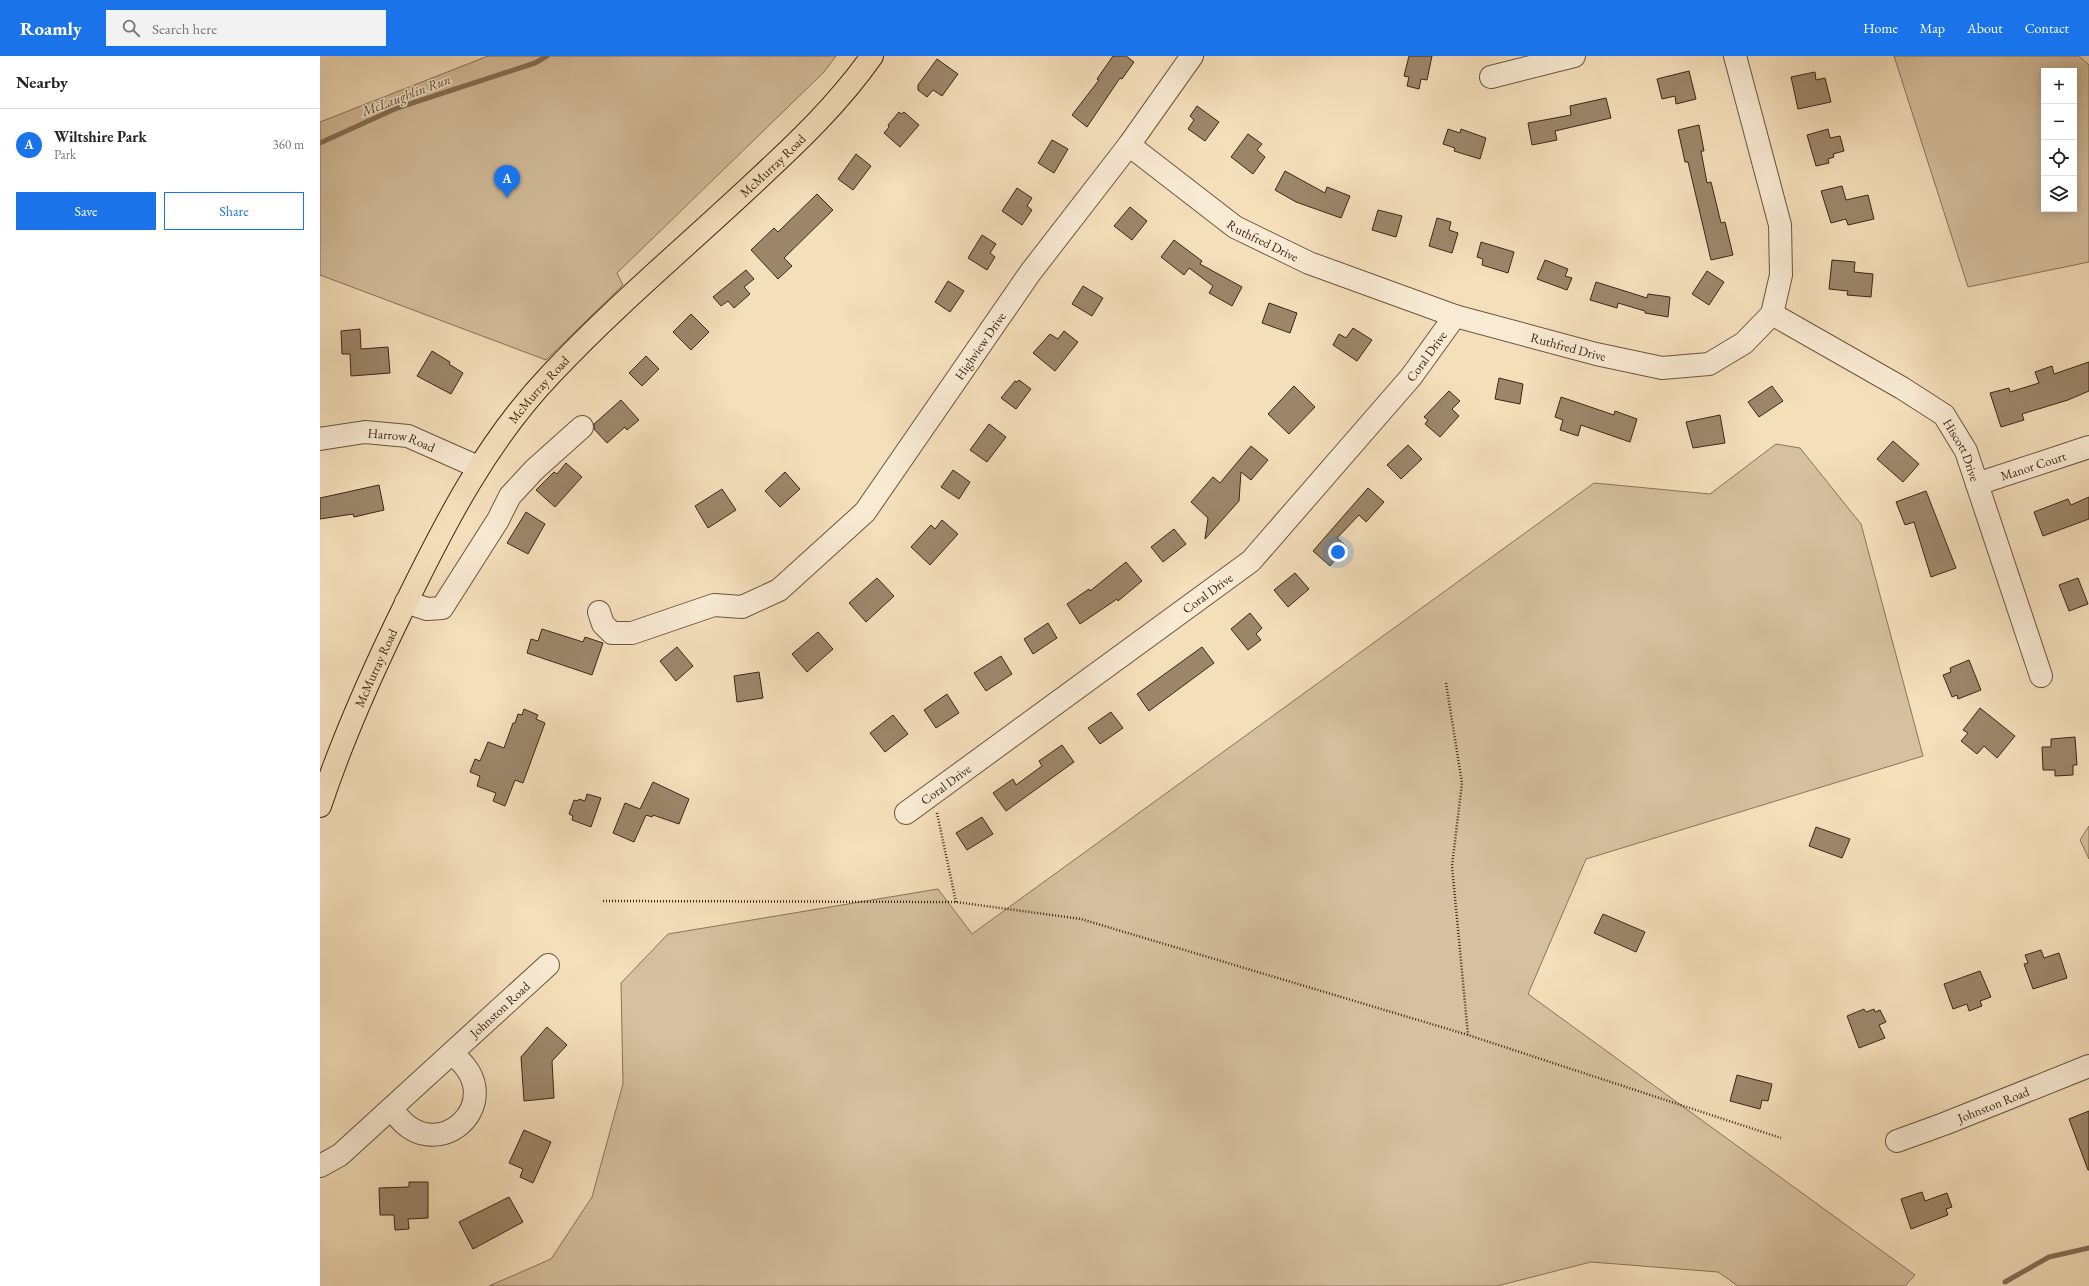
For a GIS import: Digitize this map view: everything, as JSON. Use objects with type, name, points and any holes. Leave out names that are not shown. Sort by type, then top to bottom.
[{"type":"main road","name":"McMurray Road","points":[[320,806],[357,709],[406,602],[439,535],[478,467],[524,404],[552,372],[619,306],[802,137],[834,104],[872,56]]},
{"type":"street","name":"Highview Drive","points":[[599,612],[603,624],[612,633],[632,633],[714,606],[742,607],[779,590],[865,512],[1030,273],[1129,145],[1192,56]]},
{"type":"street","points":[[1490,77],[1574,56]]},
{"type":"street","points":[[1734,56],[1780,225],[1781,275],[1772,314]]},
{"type":"street","name":"Ruthfred Drive","points":[[1129,145],[1234,226],[1310,263],[1455,316],[1596,354],[1662,368],[1709,364],[1744,343],[1772,314]]},
{"type":"street","name":"Hiscott Drive","points":[[1772,314],[1902,388],[1944,415],[1966,451],[2041,676]]},
{"type":"street","name":"Coral Drive","points":[[906,813],[1251,561],[1410,377],[1455,316]]},
{"type":"street","points":[[406,602],[427,609],[442,608],[498,520],[510,496],[534,470],[582,427]]},
{"type":"street","name":"Harrow Road","points":[[320,439],[365,432],[408,436],[478,467]]},
{"type":"street","name":"Manor Court","points":[[1977,484],[2089,447]]},
{"type":"street","name":"Johnston Road","points":[[320,1166],[340,1155],[548,965]]},
{"type":"street","points":[[392,1108],[400,1120],[412,1130],[426,1135],[441,1134],[461,1124],[473,1105],[476,1090],[472,1076],[464,1063],[452,1054]]},
{"type":"street","name":"Johnston Road","points":[[1897,1140],[1944,1124],[2089,1066]]},
{"type":"path","points":[[1446,683],[1462,783],[1452,866],[1468,1035]]},
{"type":"path","points":[[933,792],[956,902]]},
{"type":"path","points":[[603,901],[956,902],[1081,919],[1468,1035],[1780,1138]]},
{"type":"shaded area","points":[[488,56],[836,56],[824,72],[617,273],[623,285],[546,360],[320,275],[320,122]]},
{"type":"shaded area","points":[[1894,56],[2079,56],[2089,65],[2089,262],[1968,287]]},
{"type":"shaded area","points":[[1776,444],[1800,448],[1861,524],[1923,756],[1586,859],[1528,994],[1915,1275],[1905,1286],[1738,1286],[1718,1272],[1591,1262],[1497,1286],[489,1286],[551,1259],[592,1197],[623,1084],[621,983],[668,934],[938,889],[972,934],[1594,483],[1710,494]]},
{"type":"shaded area","points":[[2089,826],[2089,859],[2080,840]]},
{"type":"building","points":[[1113,56],[1126,56],[1134,62],[1122,79],[1120,78],[1087,127],[1072,115],[1099,80],[1097,79]]},
{"type":"building","points":[[1409,56],[1432,56],[1427,80],[1421,79],[1419,89],[1407,86],[1409,77],[1404,76]]},
{"type":"building","points":[[937,59],[958,74],[942,96],[933,90],[927,97],[918,90],[918,85]]},
{"type":"building","points":[[1689,71],[1696,99],[1676,104],[1675,96],[1662,99],[1657,79]]},
{"type":"building","points":[[1815,72],[1816,80],[1825,78],[1831,102],[1798,109],[1791,77]]},
{"type":"building","points":[[1606,98],[1611,118],[1555,131],[1557,140],[1532,145],[1528,123],[1571,115],[1570,106]]},
{"type":"building","points":[[1197,106],[1219,122],[1205,141],[1188,129],[1194,120],[1190,116]]},
{"type":"building","points":[[899,112],[901,114],[904,112],[919,125],[900,147],[884,133],[889,127],[888,125]]},
{"type":"building","points":[[1699,125],[1704,151],[1701,151],[1707,183],[1711,182],[1721,223],[1725,222],[1733,255],[1711,260],[1688,162],[1685,162],[1678,130]]},
{"type":"building","points":[[1448,129],[1460,133],[1461,129],[1486,138],[1480,159],[1454,151],[1455,148],[1443,144]]},
{"type":"building","points":[[1828,129],[1830,138],[1840,136],[1844,151],[1833,154],[1834,157],[1828,159],[1829,163],[1816,166],[1807,135]]},
{"type":"building","points":[[1248,134],[1262,144],[1257,150],[1265,157],[1253,174],[1231,157]]},
{"type":"building","points":[[1052,140],[1068,149],[1054,173],[1038,163]]},
{"type":"building","points":[[856,154],[871,166],[853,190],[838,179]]},
{"type":"building","points":[[1285,171],[1325,193],[1327,187],[1350,196],[1341,218],[1296,202],[1275,190]]},
{"type":"building","points":[[1842,186],[1846,200],[1868,195],[1874,219],[1848,225],[1846,219],[1831,223],[1821,191]]},
{"type":"building","points":[[1017,188],[1032,198],[1027,206],[1032,210],[1022,225],[1002,211]]},
{"type":"building","points":[[817,194],[833,210],[784,258],[792,266],[778,279],[751,250],[774,228],[778,232]]},
{"type":"building","points":[[1130,207],[1147,221],[1132,240],[1114,226]]},
{"type":"building","points":[[1378,210],[1402,216],[1396,237],[1372,230]]},
{"type":"building","points":[[1437,218],[1451,222],[1449,230],[1458,233],[1452,253],[1429,246]]},
{"type":"building","points":[[982,235],[996,244],[990,253],[995,257],[987,270],[968,258]]},
{"type":"building","points":[[1174,240],[1202,261],[1200,264],[1242,287],[1232,306],[1209,293],[1213,286],[1189,268],[1184,275],[1161,257]]},
{"type":"building","points":[[1481,242],[1514,252],[1508,273],[1482,265],[1483,259],[1477,257]]},
{"type":"building","points":[[1545,260],[1568,269],[1565,276],[1572,278],[1567,290],[1537,279]]},
{"type":"building","points":[[1832,260],[1855,262],[1854,272],[1873,274],[1871,297],[1847,295],[1848,291],[1829,289]]},
{"type":"building","points":[[746,270],[754,279],[744,287],[750,294],[734,308],[728,301],[721,306],[713,297]]},
{"type":"building","points":[[1707,271],[1724,282],[1709,305],[1692,294]]},
{"type":"building","points":[[948,281],[964,291],[950,312],[935,302]]},
{"type":"building","points":[[1596,282],[1647,298],[1648,294],[1670,297],[1668,317],[1645,313],[1645,311],[1618,303],[1617,308],[1590,300]]},
{"type":"building","points":[[1083,286],[1103,298],[1092,316],[1072,304]]},
{"type":"building","points":[[1269,303],[1297,313],[1290,333],[1262,323]]},
{"type":"building","points":[[691,314],[709,332],[691,350],[673,332]]},
{"type":"building","points":[[1353,328],[1372,340],[1357,361],[1333,345],[1339,334],[1346,338]]},
{"type":"building","points":[[360,329],[361,349],[388,347],[390,373],[351,376],[350,354],[342,354],[341,331]]},
{"type":"building","points":[[1064,331],[1078,342],[1055,371],[1033,353],[1050,334],[1058,339]]},
{"type":"building","points":[[432,351],[450,362],[449,364],[463,373],[451,394],[417,376]]},
{"type":"building","points":[[646,356],[659,369],[642,386],[629,373]]},
{"type":"building","points":[[2089,362],[2089,391],[2068,400],[2022,414],[2024,420],[2001,427],[1990,393],[2009,388],[2010,392],[2039,383],[2035,372],[2052,366],[2054,374]]},
{"type":"building","points":[[1499,378],[1523,384],[1520,404],[1495,399]]},
{"type":"building","points":[[1019,380],[1031,389],[1016,409],[1001,398],[1015,381],[1017,382]]},
{"type":"building","points":[[1294,386],[1315,407],[1289,434],[1268,414]]},
{"type":"building","points":[[1772,386],[1783,401],[1759,417],[1748,402]]},
{"type":"building","points":[[1449,391],[1460,401],[1452,409],[1459,416],[1440,437],[1425,424],[1428,420],[1424,417]]},
{"type":"building","points":[[1561,397],[1614,415],[1615,411],[1637,419],[1630,442],[1581,425],[1578,436],[1560,430],[1563,420],[1555,417]]},
{"type":"building","points":[[621,400],[639,420],[627,430],[625,427],[607,443],[594,429],[594,424]]},
{"type":"building","points":[[1720,415],[1725,443],[1693,448],[1686,422]]},
{"type":"building","points":[[989,424],[1006,437],[987,462],[970,450]]},
{"type":"building","points":[[1893,441],[1919,464],[1903,482],[1877,459]]},
{"type":"building","points":[[1408,445],[1422,459],[1401,479],[1387,465]]},
{"type":"building","points":[[1251,446],[1268,460],[1251,480],[1241,472],[1239,501],[1205,539],[1208,518],[1191,502],[1213,477],[1220,483]]},
{"type":"building","points":[[566,463],[582,477],[555,507],[536,490],[554,472],[557,474]]},
{"type":"building","points":[[953,470],[970,482],[959,499],[941,487]]},
{"type":"building","points":[[785,472],[800,489],[780,507],[765,491]]},
{"type":"building","points":[[379,485],[384,510],[354,517],[353,514],[320,519],[320,498]]},
{"type":"building","points":[[1368,488],[1384,502],[1366,522],[1359,515],[1337,538],[1346,546],[1330,566],[1313,551]]},
{"type":"building","points":[[722,489],[736,510],[708,528],[695,506]]},
{"type":"building","points":[[1926,491],[1956,568],[1931,577],[1914,522],[1905,525],[1896,502]]},
{"type":"building","points":[[2089,497],[2089,519],[2043,536],[2034,512],[2068,499],[2071,505]]},
{"type":"building","points":[[526,512],[545,524],[528,554],[507,543]]},
{"type":"building","points":[[942,520],[958,534],[930,565],[911,547],[931,525],[935,529]]},
{"type":"building","points":[[1174,529],[1186,544],[1163,562],[1151,547]]},
{"type":"building","points":[[1126,562],[1142,581],[1118,601],[1117,599],[1080,624],[1067,604],[1089,589],[1090,591]]},
{"type":"building","points":[[1295,573],[1309,589],[1288,607],[1274,590]]},
{"type":"building","points":[[877,578],[894,596],[866,622],[849,603]]},
{"type":"building","points":[[2078,578],[2088,604],[2069,611],[2059,585]]},
{"type":"building","points":[[1250,613],[1262,628],[1256,634],[1261,640],[1248,650],[1231,629]]},
{"type":"building","points":[[1048,623],[1057,638],[1033,654],[1024,639]]},
{"type":"building","points":[[542,629],[583,642],[585,637],[603,643],[592,675],[527,653],[531,639],[538,641]]},
{"type":"building","points":[[818,632],[833,649],[807,672],[792,654]]},
{"type":"building","points":[[677,647],[693,666],[676,681],[660,661]]},
{"type":"building","points":[[1202,647],[1214,663],[1149,711],[1137,694]]},
{"type":"building","points":[[1001,656],[1012,674],[986,691],[974,673]]},
{"type":"building","points":[[1969,660],[1981,690],[1958,699],[1957,695],[1952,697],[1943,675],[1951,672],[1950,668]]},
{"type":"building","points":[[759,672],[763,698],[737,702],[734,676]]},
{"type":"building","points":[[947,694],[959,713],[936,728],[924,710]]},
{"type":"building","points":[[1980,708],[2015,736],[1997,758],[1984,746],[1977,754],[1961,741],[1968,733],[1963,730]]},
{"type":"building","points":[[524,709],[538,715],[536,719],[545,723],[523,783],[515,780],[505,806],[493,801],[496,793],[477,786],[480,776],[470,772],[475,759],[480,761],[488,742],[504,748],[513,723],[515,723],[518,714],[522,715]]},
{"type":"building","points":[[1111,712],[1123,728],[1100,744],[1088,728]]},
{"type":"building","points":[[893,715],[908,734],[885,752],[870,733]]},
{"type":"building","points":[[2075,737],[2077,765],[2073,765],[2073,775],[2055,776],[2055,770],[2043,770],[2042,747],[2051,747],[2051,739]]},
{"type":"building","points":[[1062,745],[1074,762],[1006,811],[993,793],[1013,779],[1016,785],[1042,766],[1039,761]]},
{"type":"building","points":[[653,782],[689,799],[679,824],[653,815],[652,817],[646,815],[634,842],[613,833],[625,803],[640,809]]},
{"type":"building","points":[[587,794],[601,798],[591,827],[572,820],[573,816],[569,814],[574,800],[578,801],[579,799],[585,801]]},
{"type":"building","points":[[982,817],[993,834],[967,850],[956,833]]},
{"type":"building","points":[[1816,827],[1850,839],[1842,858],[1809,846]]},
{"type":"building","points":[[1603,914],[1645,932],[1636,952],[1594,933]]},
{"type":"building","points":[[2041,950],[2044,958],[2059,953],[2067,978],[2033,989],[2024,964],[2028,963],[2025,955]]},
{"type":"building","points":[[1980,971],[1991,997],[1980,1001],[1982,1006],[1969,1011],[1967,1004],[1953,1009],[1944,984]]},
{"type":"building","points":[[1864,1009],[1866,1012],[1874,1009],[1875,1012],[1880,1010],[1886,1022],[1879,1025],[1885,1038],[1859,1048],[1847,1016]]},
{"type":"building","points":[[547,1027],[567,1045],[552,1061],[554,1098],[524,1101],[521,1057]]},
{"type":"building","points":[[1737,1075],[1772,1084],[1768,1101],[1762,1100],[1760,1109],[1730,1101]]},
{"type":"building","points":[[2089,1111],[2089,1170],[2088,1170],[2069,1119]]},
{"type":"building","points":[[524,1130],[551,1142],[533,1183],[520,1177],[523,1169],[509,1163]]},
{"type":"building","points":[[409,1182],[428,1182],[428,1218],[408,1219],[409,1229],[395,1230],[394,1215],[380,1215],[379,1188],[409,1187]]},
{"type":"building","points":[[1922,1192],[1925,1201],[1947,1193],[1952,1207],[1946,1209],[1948,1215],[1911,1229],[1901,1199]]},
{"type":"building","points":[[509,1197],[523,1222],[473,1249],[459,1222]]},
{"type":"waterway","name":"McLaughlin Run","points":[[320,143],[397,108],[535,63],[547,56]]},
{"type":"waterway","points":[[2005,1282],[2049,1257],[2089,1248]]},
{"type":"place","name":"Wiltshire Park","points":[[507,198]]}]
